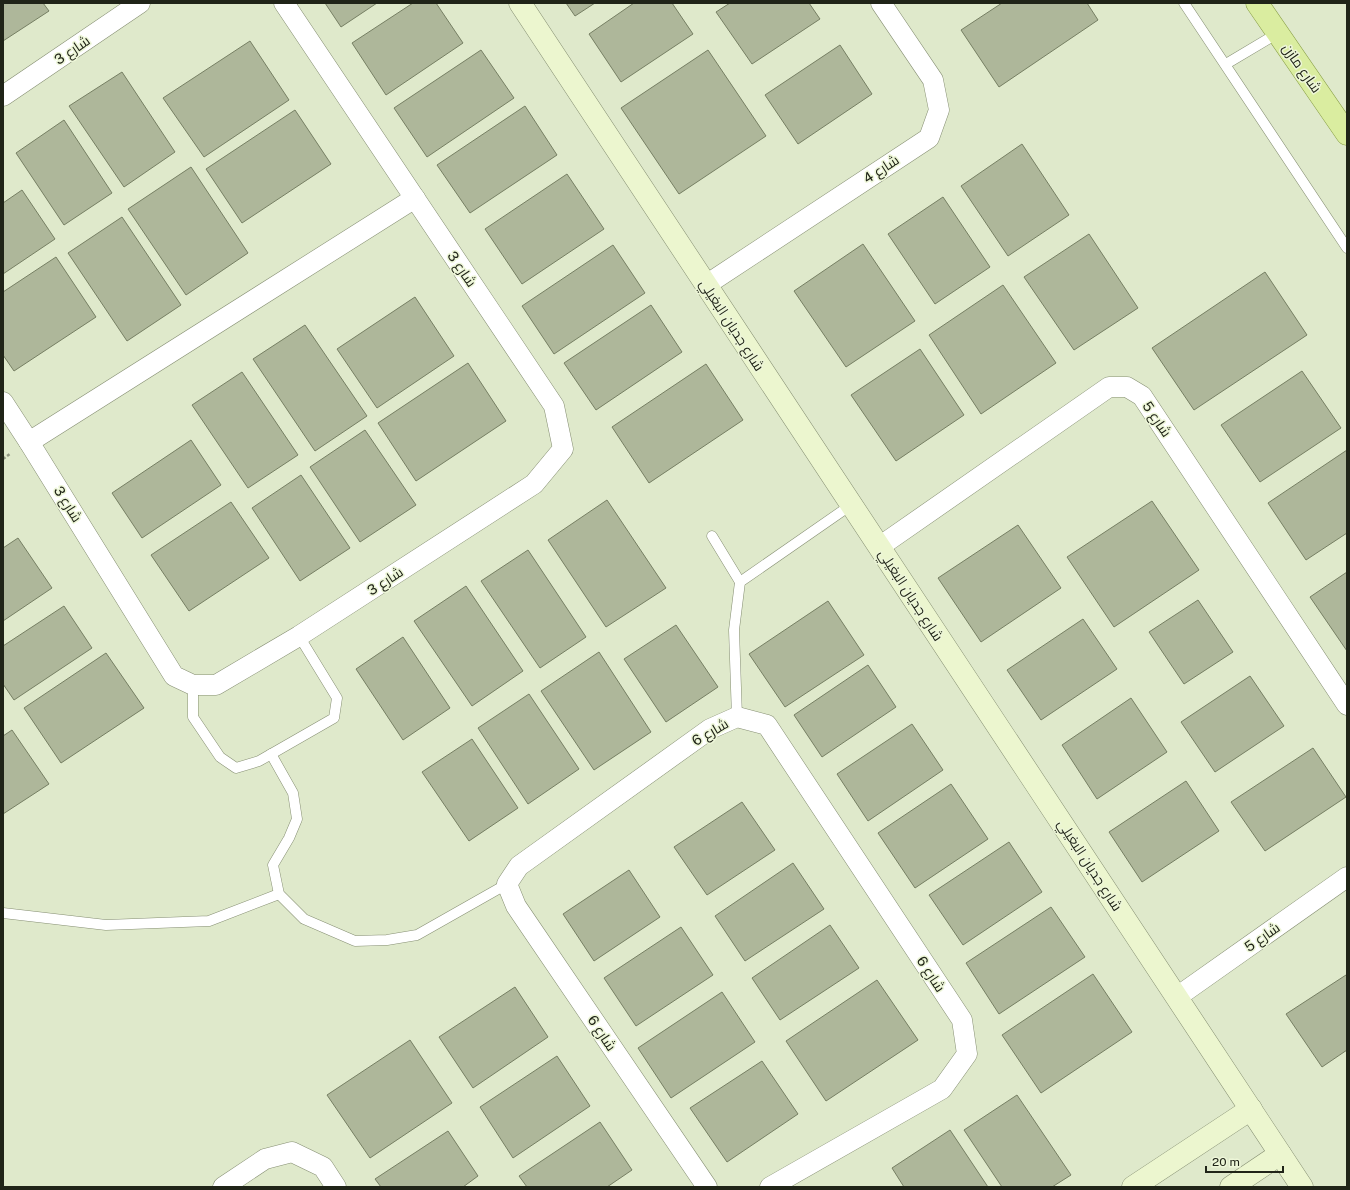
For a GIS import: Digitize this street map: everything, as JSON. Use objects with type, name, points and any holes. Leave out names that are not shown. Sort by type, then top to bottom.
[{"type":"main road","name":"شارع مازن","points":[[1257,3],[1347,134]]},
{"type":"street","name":"شارع 3","points":[[3,96],[140,3]]},
{"type":"street","name":"شارع 3","points":[[3,402],[174,676],[193,684],[216,685],[299,636],[534,484],[563,449],[554,406],[284,3]]},
{"type":"street","name":"شارع جديان البغيلي","points":[[520,3],[1302,1187]]},
{"type":"street","name":"شارع 4","points":[[706,285],[929,138],[939,110],[933,80],[881,3]]},
{"type":"street","points":[[29,442],[415,198]]},
{"type":"street","name":"شارع 5","points":[[879,547],[1109,387],[1127,387],[1142,396],[1347,705]]},
{"type":"street","name":"شارع 6","points":[[707,1187],[516,906],[507,884],[519,866],[710,729],[737,717],[767,725],[962,1020],[967,1054],[942,1089],[770,1187]]},
{"type":"street","name":"شارع 5","points":[[1176,997],[1347,877]]},
{"type":"street","points":[[1133,1187],[1251,1110]]},
{"type":"street","points":[[223,1187],[265,1159],[292,1152],[323,1167],[336,1187]]},
{"type":"street","points":[[1231,1187],[1280,1154]]},
{"type":"lane","points":[[1184,3],[1347,248]]},
{"type":"lane","points":[[1226,64],[1278,33]]},
{"type":"lane","points":[[740,582],[851,504]]},
{"type":"lane","points":[[712,536],[740,582],[734,630],[737,717]]},
{"type":"lane","points":[[193,684],[193,717],[220,757],[236,768],[259,761],[334,718],[337,698],[299,636]]},
{"type":"lane","points":[[271,754],[293,793],[297,819],[289,838],[273,865],[279,894],[304,919],[355,941],[387,940],[417,935],[507,884]]},
{"type":"lane","points":[[3,914],[106,925],[209,921],[279,894]]},
{"type":"building","points":[[3,3],[43,3],[49,11],[3,41]]},
{"type":"building","points":[[325,3],[377,3],[341,27]]},
{"type":"building","points":[[413,3],[436,3],[463,43],[386,95],[352,43]]},
{"type":"building","points":[[566,3],[595,3],[575,16]]},
{"type":"building","points":[[634,3],[672,3],[693,34],[621,82],[589,34]]},
{"type":"building","points":[[730,3],[809,3],[820,19],[752,64],[716,12]]},
{"type":"building","points":[[1002,3],[1087,3],[1098,20],[999,87],[961,30]]},
{"type":"building","points":[[250,41],[289,100],[204,157],[163,98]]},
{"type":"building","points":[[840,45],[872,94],[798,144],[765,95]]},
{"type":"building","points":[[481,50],[514,98],[427,157],[394,108]]},
{"type":"building","points":[[708,50],[766,136],[679,194],[621,108]]},
{"type":"building","points":[[122,72],[175,152],[124,187],[69,106]]},
{"type":"building","points":[[525,106],[557,155],[470,213],[437,165]]},
{"type":"building","points":[[295,110],[331,164],[242,223],[206,169]]},
{"type":"building","points":[[64,120],[112,193],[64,225],[16,153]]},
{"type":"building","points":[[1022,144],[1069,215],[1008,256],[961,186]]},
{"type":"building","points":[[191,167],[248,253],[186,295],[128,209]]},
{"type":"building","points":[[567,174],[604,229],[522,284],[485,229]]},
{"type":"building","points":[[22,190],[55,239],[3,274],[3,203]]},
{"type":"building","points":[[943,197],[990,267],[935,304],[888,234]]},
{"type":"building","points":[[122,217],[181,305],[127,341],[68,253]]},
{"type":"building","points":[[1089,234],[1138,308],[1074,350],[1024,277]]},
{"type":"building","points":[[863,244],[915,321],[846,367],[794,291]]},
{"type":"building","points":[[613,245],[645,293],[554,354],[522,306]]},
{"type":"building","points":[[56,257],[96,317],[14,371],[3,355],[3,292]]},
{"type":"building","points":[[1265,272],[1307,335],[1194,410],[1152,348]]},
{"type":"building","points":[[1003,285],[1056,363],[981,414],[929,335]]},
{"type":"building","points":[[415,297],[454,356],[377,408],[337,349]]},
{"type":"building","points":[[651,305],[682,352],[596,410],[564,363]]},
{"type":"building","points":[[305,325],[367,416],[315,451],[253,359]]},
{"type":"building","points":[[920,349],[964,415],[896,461],[851,395]]},
{"type":"building","points":[[468,363],[506,421],[416,481],[378,423]]},
{"type":"building","points":[[706,364],[743,420],[649,483],[612,427]]},
{"type":"building","points":[[1302,371],[1341,428],[1260,482],[1221,425]]},
{"type":"building","points":[[242,372],[298,455],[248,488],[192,405]]},
{"type":"building","points":[[365,430],[416,505],[360,542],[310,467]]},
{"type":"building","points":[[191,440],[221,485],[142,538],[112,493]]},
{"type":"building","points":[[1347,450],[1347,533],[1306,560],[1268,503]]},
{"type":"building","points":[[301,475],[350,548],[300,581],[252,508]]},
{"type":"building","points":[[607,500],[666,588],[606,627],[548,540]]},
{"type":"building","points":[[1152,501],[1199,570],[1114,627],[1067,557]]},
{"type":"building","points":[[231,502],[269,558],[189,611],[151,555]]},
{"type":"building","points":[[1018,525],[1061,588],[981,642],[938,578]]},
{"type":"building","points":[[18,538],[52,588],[3,621],[3,548]]},
{"type":"building","points":[[528,550],[586,637],[540,668],[481,581]]},
{"type":"building","points":[[1347,572],[1347,651],[1310,597]]},
{"type":"building","points":[[466,586],[523,671],[472,706],[414,621]]},
{"type":"building","points":[[1198,600],[1233,652],[1184,684],[1149,632]]},
{"type":"building","points":[[828,601],[864,655],[785,707],[749,654]]},
{"type":"building","points":[[64,606],[92,648],[14,700],[3,684],[3,646]]},
{"type":"building","points":[[1083,619],[1117,669],[1041,720],[1007,670]]},
{"type":"building","points":[[676,625],[718,687],[666,722],[624,659]]},
{"type":"building","points":[[403,637],[450,708],[403,740],[356,669]]},
{"type":"building","points":[[599,652],[651,732],[594,770],[541,691]]},
{"type":"building","points":[[106,653],[144,708],[61,763],[24,708]]},
{"type":"building","points":[[868,665],[896,707],[822,757],[794,715]]},
{"type":"building","points":[[1250,676],[1284,726],[1215,772],[1181,722]]},
{"type":"building","points":[[529,694],[579,769],[528,804],[478,728]]},
{"type":"building","points":[[1131,698],[1167,752],[1097,799],[1062,745]]},
{"type":"building","points":[[912,724],[943,770],[868,821],[837,774]]},
{"type":"building","points":[[12,730],[49,784],[3,814],[3,736]]},
{"type":"building","points":[[472,739],[518,808],[469,841],[422,772]]},
{"type":"building","points":[[1313,748],[1346,797],[1265,851],[1231,802]]},
{"type":"building","points":[[1186,781],[1219,831],[1142,882],[1109,832]]},
{"type":"building","points":[[951,784],[988,839],[915,888],[878,833]]},
{"type":"building","points":[[742,802],[775,850],[707,895],[674,847]]},
{"type":"building","points":[[1009,842],[1042,892],[963,945],[929,895]]},
{"type":"building","points":[[793,863],[824,909],[745,961],[715,916]]},
{"type":"building","points":[[629,870],[660,917],[594,961],[563,914]]},
{"type":"building","points":[[1051,907],[1085,957],[999,1014],[966,963]]},
{"type":"building","points":[[830,925],[859,968],[780,1020],[752,978]]},
{"type":"building","points":[[681,927],[713,975],[636,1026],[604,978]]},
{"type":"building","points":[[1093,974],[1132,1032],[1041,1093],[1002,1035]]},
{"type":"building","points":[[1346,975],[1347,1050],[1322,1067],[1286,1014]]},
{"type":"building","points":[[877,980],[918,1040],[826,1101],[786,1041]]},
{"type":"building","points":[[515,987],[548,1037],[473,1088],[439,1037]]},
{"type":"building","points":[[722,992],[755,1042],[671,1098],[638,1048]]},
{"type":"building","points":[[410,1040],[452,1103],[370,1158],[327,1095]]},
{"type":"building","points":[[557,1056],[590,1106],[513,1158],[480,1107]]},
{"type":"building","points":[[762,1061],[798,1114],[727,1162],[690,1108]]},
{"type":"building","points":[[1017,1095],[1071,1175],[1052,1187],[1002,1187],[964,1130]]},
{"type":"building","points":[[600,1122],[632,1170],[607,1187],[527,1187],[519,1176]]},
{"type":"building","points":[[950,1130],[988,1187],[904,1187],[892,1168]]},
{"type":"building","points":[[448,1131],[478,1176],[463,1187],[381,1187],[375,1179]]}]
